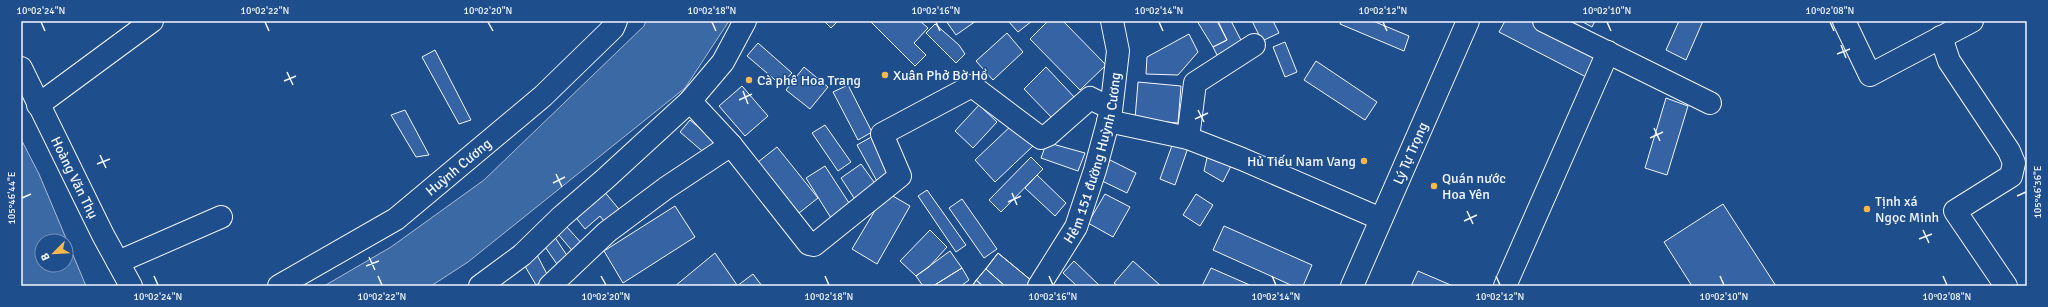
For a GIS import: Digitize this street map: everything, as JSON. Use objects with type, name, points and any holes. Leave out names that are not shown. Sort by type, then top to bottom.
[{"type":"street","points":[[38,105],[152,21]]},
{"type":"street","points":[[480,286],[522,255],[561,217],[606,179],[690,102],[723,62],[745,21]]},
{"type":"street","name":"Hẻm 151 đường Huỳnh Cương","points":[[1039,286],[1076,227],[1095,170],[1109,115],[1118,51],[1112,21]]},
{"type":"street","name":"Lý Tự Trọng","points":[[1352,286],[1468,21]]},
{"type":"street","points":[[1544,21],[1710,102]]},
{"type":"street","points":[[1844,21],[1870,75],[1972,21]]},
{"type":"street","name":"Huỳnh Cương","points":[[279,286],[396,219],[543,96],[612,23]]},
{"type":"street","points":[[1941,37],[1949,61],[2009,151],[2014,163],[2011,176],[1955,212],[2006,286]]},
{"type":"street","points":[[1188,138],[1195,83],[1254,45]]},
{"type":"street","points":[[1504,286],[1608,52]]},
{"type":"street","name":"Hoàng Văn Thụ","points":[[21,68],[102,235],[131,286]]},
{"type":"street","points":[[690,102],[731,146],[809,244],[814,245],[900,176],[882,134],[972,86],[1041,138],[1048,135],[1090,98],[1109,115],[1188,138],[1242,159],[1381,219]]},
{"type":"street","points":[[561,283],[607,232],[666,188],[731,146]]},
{"type":"street","points":[[118,262],[221,217]]},
{"type":"water","points":[[646,21],[729,21],[685,88],[468,262],[431,286],[324,286],[391,247],[484,180],[644,26]]},
{"type":"water","points":[[21,139],[39,174],[64,233],[34,233],[34,273],[74,273],[74,257],[86,286],[21,286]]},
{"type":"building","points":[[824,21],[838,21],[831,28]]},
{"type":"building","points":[[870,21],[920,21],[928,28],[914,43],[926,55],[915,66]]},
{"type":"building","points":[[946,21],[976,21],[956,35]]},
{"type":"building","points":[[1008,21],[1032,21],[1018,32]]},
{"type":"building","points":[[1048,21],[1063,21],[1106,65],[1080,90],[1030,39]]},
{"type":"building","points":[[1197,21],[1217,21],[1227,40],[1213,47]]},
{"type":"building","points":[[1218,21],[1231,21],[1242,42],[1217,55],[1213,47],[1227,40]]},
{"type":"building","points":[[1252,21],[1273,21],[1279,33],[1262,41]]},
{"type":"building","points":[[1341,21],[1373,21],[1409,36],[1404,51],[1340,24]]},
{"type":"building","points":[[1505,21],[1530,21],[1602,55],[1590,79],[1499,32]]},
{"type":"building","points":[[1581,21],[1595,21],[1592,27]]},
{"type":"building","points":[[1679,21],[1703,21],[1686,60],[1666,50]]},
{"type":"building","points":[[935,24],[959,45],[965,54],[956,63],[926,33]]},
{"type":"building","points":[[1007,33],[1023,52],[993,80],[976,61]]},
{"type":"building","points":[[1189,34],[1198,52],[1178,75],[1146,74],[1147,57]]},
{"type":"building","points":[[1285,42],[1297,72],[1285,77],[1273,47]]},
{"type":"building","points":[[758,43],[792,73],[781,85],[747,56]]},
{"type":"building","points":[[435,50],[471,120],[459,124],[422,57]]},
{"type":"building","points":[[1316,61],[1377,102],[1365,120],[1304,80]]},
{"type":"building","points":[[804,67],[828,87],[810,109],[786,90]]},
{"type":"building","points":[[1046,67],[1076,99],[1054,120],[1024,89]]},
{"type":"building","points":[[1138,82],[1181,86],[1178,123],[1135,119]]},
{"type":"building","points":[[848,85],[872,132],[858,140],[833,92]]},
{"type":"building","points":[[742,86],[768,116],[745,136],[719,106]]},
{"type":"building","points":[[1666,98],[1688,106],[1667,175],[1645,168]]},
{"type":"building","points":[[979,105],[997,122],[973,148],[955,131]]},
{"type":"building","points":[[405,110],[429,155],[416,157],[391,115]]},
{"type":"building","points":[[690,120],[718,144],[708,156],[680,132]]},
{"type":"building","points":[[1013,124],[1033,146],[995,182],[975,160]]},
{"type":"building","points":[[825,125],[851,162],[838,171],[812,133]]},
{"type":"building","points":[[875,135],[896,173],[878,183],[857,145]]},
{"type":"building","points":[[1175,137],[1190,142],[1175,185],[1160,179]]},
{"type":"building","points":[[1048,139],[1056,145],[1085,153],[1078,171],[1041,158]]},
{"type":"building","points":[[1210,145],[1238,152],[1223,182],[1204,171]]},
{"type":"building","points":[[777,147],[818,198],[799,213],[758,162]]},
{"type":"building","points":[[1031,157],[1043,169],[1001,212],[989,200]]},
{"type":"building","points":[[1110,160],[1136,173],[1127,193],[1100,180]]},
{"type":"building","points":[[861,164],[879,189],[858,204],[841,178]]},
{"type":"building","points":[[825,166],[851,206],[831,218],[806,178]]},
{"type":"building","points":[[1037,175],[1066,203],[1055,216],[1025,188]]},
{"type":"building","points":[[603,190],[623,214],[608,226],[600,216],[585,229],[573,214]]},
{"type":"building","points":[[927,190],[966,245],[956,252],[918,196]]},
{"type":"building","points":[[886,192],[910,206],[877,264],[852,249]]},
{"type":"building","points":[[1105,194],[1130,207],[1113,237],[1088,223]]},
{"type":"building","points":[[1196,194],[1213,205],[1200,226],[1183,215]]},
{"type":"building","points":[[962,199],[997,249],[984,258],[949,208]]},
{"type":"building","points":[[1723,204],[1776,286],[1692,286],[1664,242]]},
{"type":"building","points":[[675,206],[695,237],[623,283],[604,251]]},
{"type":"building","points":[[566,226],[584,246],[575,254],[558,234]]},
{"type":"building","points":[[1224,226],[1312,265],[1303,286],[1293,286],[1213,250]]},
{"type":"building","points":[[930,230],[947,247],[929,267],[916,276],[900,261]]},
{"type":"building","points":[[554,236],[570,260],[559,267],[543,244]]},
{"type":"building","points":[[950,251],[962,268],[933,286],[923,286],[916,276]]},
{"type":"building","points":[[536,253],[549,278],[536,285],[522,261]]},
{"type":"building","points":[[715,253],[737,285],[675,286]]},
{"type":"building","points":[[998,253],[1032,281],[1028,286],[972,286]]},
{"type":"building","points":[[998,253],[1032,281],[1028,286],[1005,286],[986,269]]},
{"type":"building","points":[[1074,261],[1100,286],[1077,286],[1063,273]]},
{"type":"building","points":[[1133,261],[1161,286],[1118,286],[1114,283]]},
{"type":"building","points":[[962,268],[969,280],[961,286],[933,286]]},
{"type":"building","points":[[1211,268],[1252,286],[1202,286]]},
{"type":"building","points":[[986,269],[1005,286],[983,286],[976,280]]},
{"type":"building","points":[[1418,271],[1453,286],[1411,286]]},
{"type":"building","points":[[753,274],[762,286],[737,286]]},
{"type":"building","points":[[976,280],[983,286],[972,286]]},
{"type":"place","name":"Xuân Phở Bờ Hồ","points":[[885,75]]},
{"type":"place","name":"Cà phê Hoa Trang","points":[[749,80]]},
{"type":"place","name":"Hủ Tiếu Nam Vang","points":[[1364,161]]},
{"type":"place","name":"Quán nước Hoa Yên","points":[[1434,186]]},
{"type":"place","name":"Tịnh xá Ngọc Minh","points":[[1867,209]]}]
